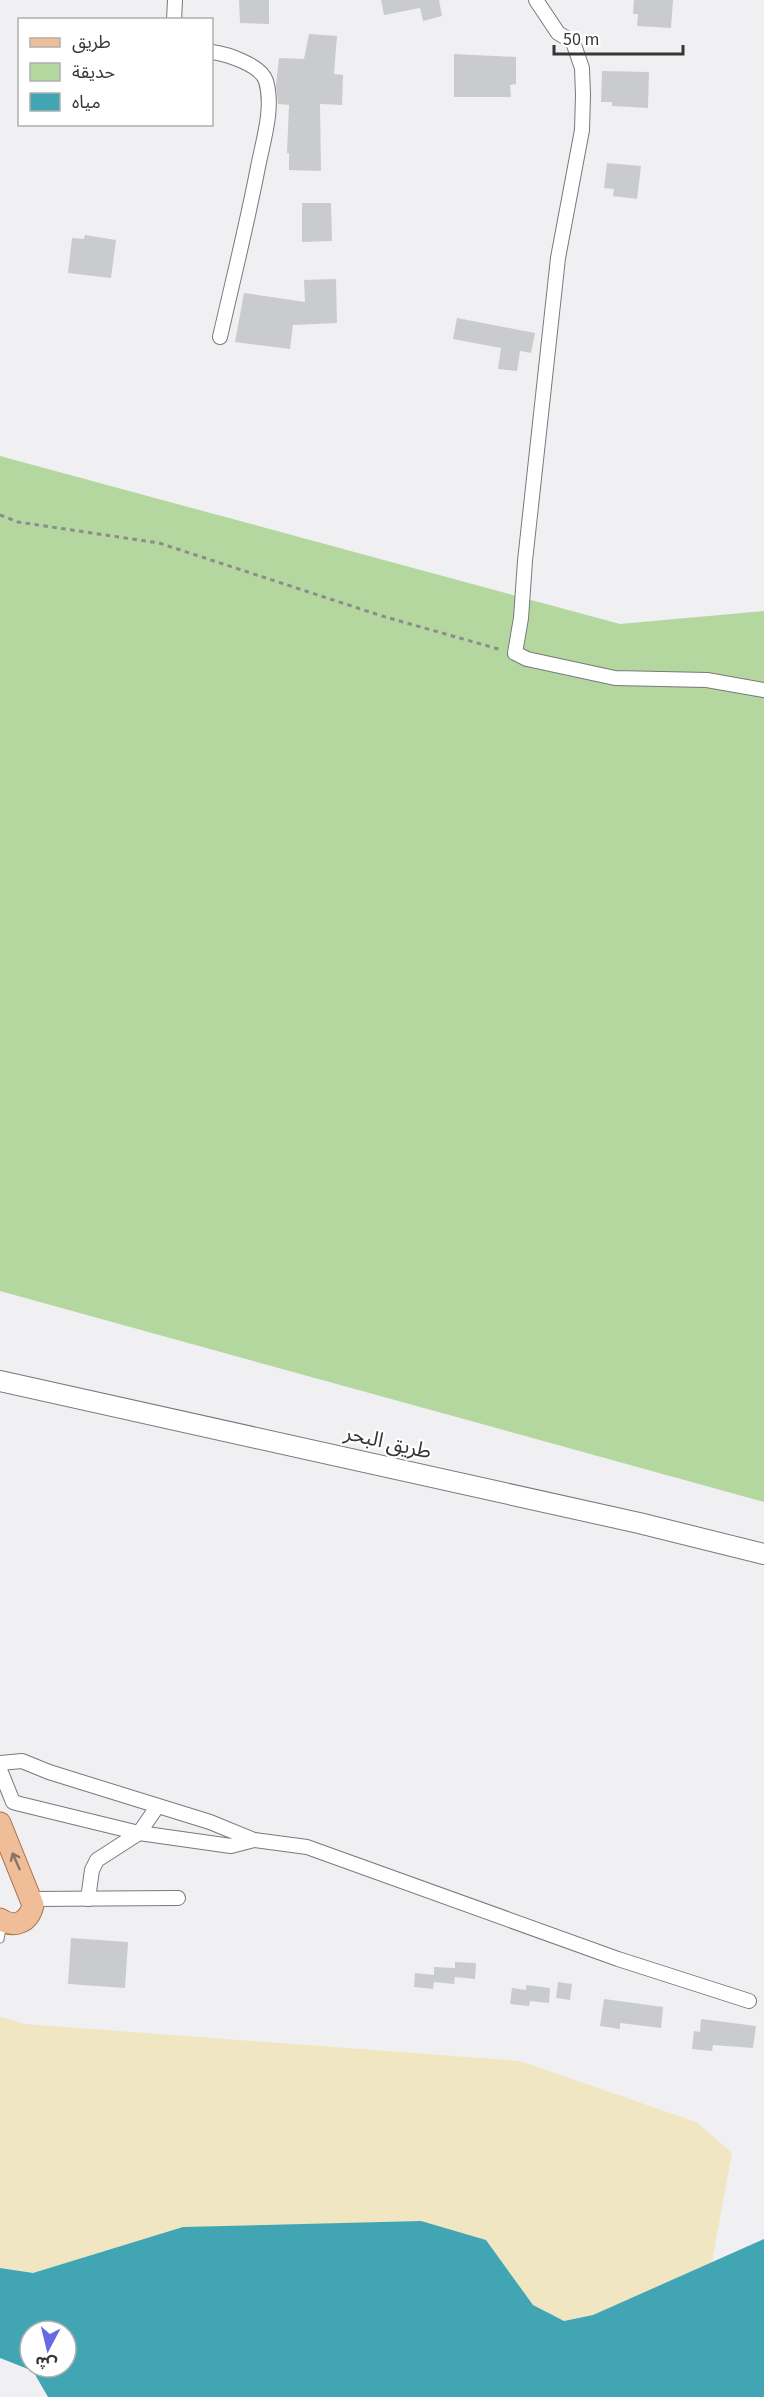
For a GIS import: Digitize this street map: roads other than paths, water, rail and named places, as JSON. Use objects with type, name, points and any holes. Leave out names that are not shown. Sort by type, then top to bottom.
[{"type":"main road","points":[[1,1830],[33,1899],[28,1918],[16,1924],[1,1927]]},
{"type":"street","points":[[174,18],[175,0]]},
{"type":"street","points":[[536,0],[558,33],[573,42],[582,68],[582,130],[558,258],[516,652],[527,659],[615,678],[707,680],[764,690]]},
{"type":"street","points":[[213,52],[223,54],[257,70],[266,80],[268,106],[253,195],[220,337]]},
{"type":"street","name":"طريق البحر","points":[[0,1381],[617,1518],[764,1554]]},
{"type":"street","points":[[0,1763],[22,1761],[157,1807],[210,1822],[254,1840],[307,1847],[618,1959],[749,2001]]},
{"type":"street","points":[[0,1770],[16,1803],[138,1833],[231,1846],[254,1840]]},
{"type":"street","points":[[88,1899],[92,1870],[97,1860],[138,1833],[157,1807]]},
{"type":"street","points":[[33,1899],[178,1898]]},
{"type":"water","points":[[421,2221],[486,2240],[533,2305],[564,2321],[593,2315],[764,2239],[764,2397],[48,2397],[38,2379],[78,2379],[78,2319],[18,2319],[18,2365],[0,2358],[0,2268],[33,2273],[183,2227]]}]
